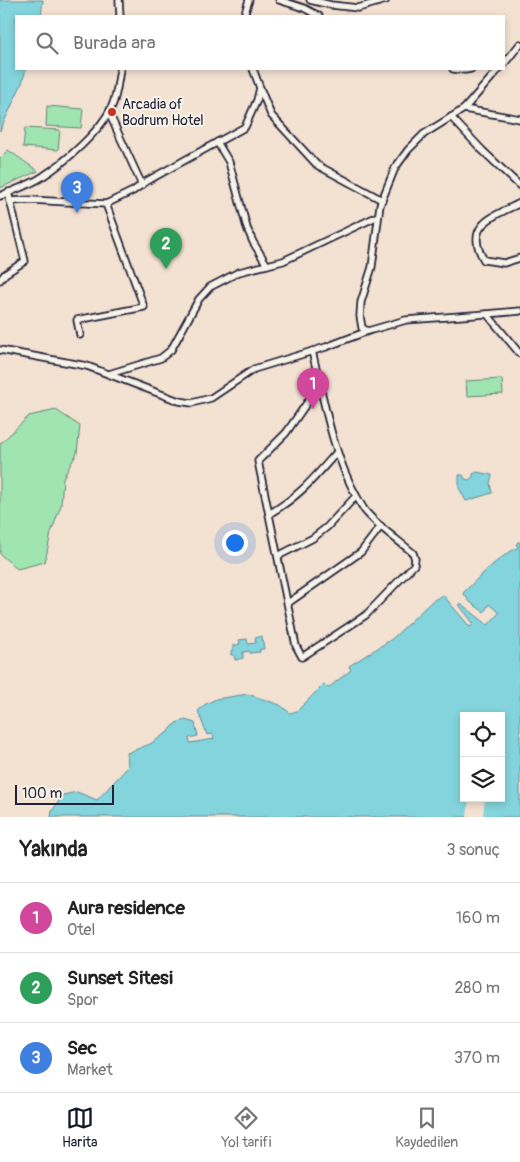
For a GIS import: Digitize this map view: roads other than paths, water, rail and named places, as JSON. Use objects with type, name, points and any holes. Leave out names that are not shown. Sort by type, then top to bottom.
[{"type":"street","points":[[119,0],[120,15]]},
{"type":"street","points":[[244,15],[249,0]]},
{"type":"street","points":[[279,0],[304,8],[318,15]]},
{"type":"street","points":[[304,8],[308,0],[332,2],[358,8],[386,0]]},
{"type":"street","points":[[507,57],[520,44]]},
{"type":"street","points":[[0,196],[41,178],[68,157],[105,120],[113,104],[120,70]]},
{"type":"street","points":[[253,70],[271,115],[317,165],[382,200]]},
{"type":"street","points":[[368,331],[362,328],[360,316],[361,302],[372,267],[378,216],[382,200],[395,168],[408,150],[424,134],[464,109],[498,70]]},
{"type":"street","points":[[10,201],[30,200],[106,204],[133,191],[245,127],[257,100],[260,88]]},
{"type":"street","points":[[464,109],[520,119]]},
{"type":"street","points":[[109,113],[142,185]]},
{"type":"street","points":[[451,117],[520,186]]},
{"type":"street","points":[[216,142],[229,162],[247,228],[267,265]]},
{"type":"street","points":[[0,280],[5,274],[25,261],[8,192]]},
{"type":"street","points":[[520,203],[490,218],[480,227],[476,237],[477,249],[484,260],[504,263],[520,258]]},
{"type":"street","points":[[80,335],[77,320],[144,307],[106,204]]},
{"type":"street","points":[[108,374],[161,358],[172,350],[199,299],[210,287],[239,272],[283,261],[378,216]]},
{"type":"street","points":[[0,350],[87,366],[179,401],[192,403],[211,398],[254,369],[312,352],[368,331],[406,320],[520,311]]},
{"type":"street","points":[[487,314],[520,354]]},
{"type":"street","points":[[312,352],[320,384],[337,452],[356,496],[366,513],[413,553],[415,559],[414,565],[366,615],[302,658],[296,646],[258,461],[286,433],[320,384]]},
{"type":"street","points":[[269,514],[303,491],[337,452]]},
{"type":"street","points":[[278,556],[313,538],[327,527],[356,496]]},
{"type":"street","points":[[288,603],[361,552],[382,526]]},
{"type":"water","points":[[0,0],[43,0],[41,15],[15,15],[15,70],[26,70],[22,83],[0,131]]},
{"type":"water","points":[[477,472],[492,475],[490,483],[492,493],[466,501],[459,488],[459,475],[463,475],[465,479],[469,480]]},
{"type":"water","points":[[520,542],[520,817],[51,817],[52,811],[63,795],[77,792],[97,800],[128,767],[127,753],[150,744],[168,732],[176,723],[185,720],[195,723],[198,736],[189,738],[190,743],[214,739],[213,734],[207,735],[198,711],[204,705],[216,699],[248,694],[280,705],[290,713],[297,711],[324,684],[328,688],[351,670],[349,666],[392,639],[432,601],[443,595],[470,627],[474,624],[459,605],[460,603],[488,625],[499,613],[489,604],[484,612],[470,602],[463,593],[495,562],[518,547],[516,544]]},
{"type":"water","points":[[262,636],[264,649],[260,649],[260,652],[243,652],[243,658],[235,660],[234,655],[231,655],[233,646],[240,644],[239,640],[247,639],[248,644],[256,643],[255,638]]},
{"type":"place","name":"Arcadia of Bodrum Hotel","points":[[112,112]]},
{"type":"place","name":"Sec","points":[[77,213]]},
{"type":"place","name":"Sunset Sitesi","points":[[166,269]]},
{"type":"place","name":"Aura residence","points":[[313,409]]}]
